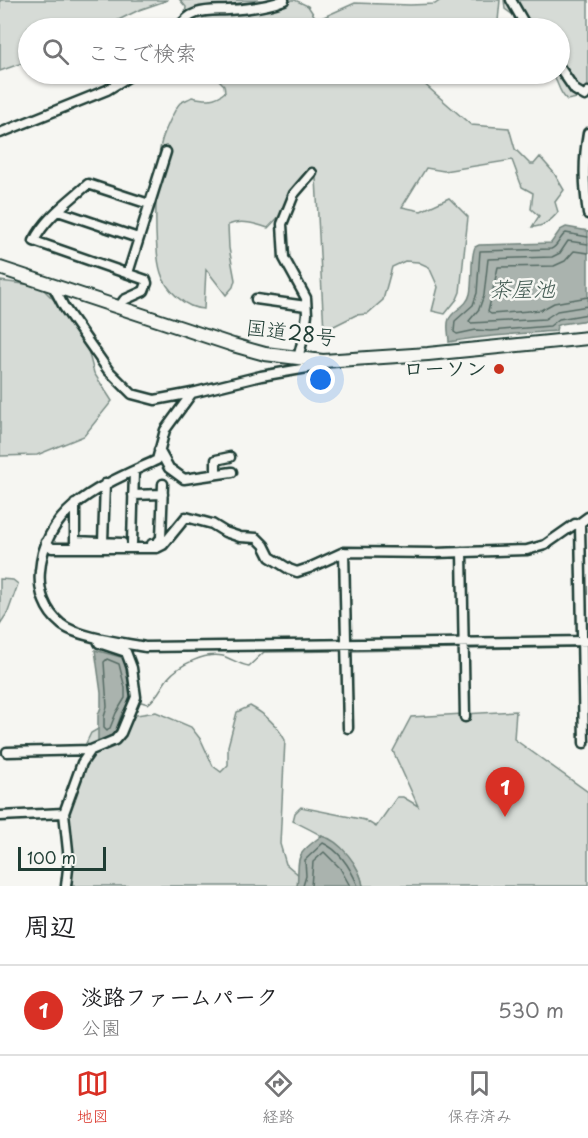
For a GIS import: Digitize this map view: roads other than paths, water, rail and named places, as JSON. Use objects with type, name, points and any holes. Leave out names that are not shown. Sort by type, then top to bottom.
[{"type":"highway","name":"国道28号","points":[[0,268],[232,345],[265,354],[322,361],[428,354],[588,338]]},
{"type":"street","points":[[188,18],[202,10],[229,10],[284,0]]},
{"type":"street","points":[[511,0],[521,18]]},
{"type":"street","points":[[570,83],[575,90],[585,96],[588,92]]},
{"type":"street","points":[[0,133],[117,84]]},
{"type":"street","points":[[588,133],[583,181],[588,214]]},
{"type":"street","points":[[128,273],[166,152]]},
{"type":"street","points":[[298,358],[304,335],[306,298],[284,258],[282,224],[294,194],[312,173]]},
{"type":"street","points":[[119,308],[124,300],[144,291],[146,280],[34,241],[41,226],[88,184],[149,204]]},
{"type":"street","points":[[57,211],[138,238]]},
{"type":"street","points":[[53,286],[64,307],[108,370],[132,394],[155,400],[261,376],[319,366],[322,361]]},
{"type":"street","points":[[256,298],[306,306]]},
{"type":"street","points":[[192,393],[165,430],[157,460],[90,492],[59,521],[46,542],[40,562],[39,581],[44,602],[62,625],[96,637],[146,647],[347,649],[583,644]]},
{"type":"street","points":[[159,450],[169,468],[184,479],[232,472]]},
{"type":"street","points":[[216,474],[216,459],[230,457]]},
{"type":"street","points":[[132,543],[134,471]]},
{"type":"street","points":[[103,542],[105,484]]},
{"type":"street","points":[[75,504],[75,541],[156,544],[161,538],[163,484]]},
{"type":"street","points":[[133,495],[163,494]]},
{"type":"street","points":[[46,542],[52,548],[157,548],[186,517],[212,524],[240,537],[258,538],[270,558],[297,572],[344,552],[527,550],[545,545],[588,517]]},
{"type":"street","points":[[577,525],[580,525],[584,743]]},
{"type":"street","points":[[344,552],[348,728]]},
{"type":"street","points":[[462,552],[465,717]]},
{"type":"street","points":[[7,752],[91,750],[107,745],[118,737],[135,699],[132,668],[126,652],[99,643],[96,637]]},
{"type":"street","points":[[66,886],[69,860],[64,813],[82,763],[91,750]]},
{"type":"street","points":[[0,816],[64,813]]},
{"type":"water","name":"茶屋池","points":[[566,227],[588,231],[588,320],[561,324],[557,326],[556,331],[489,336],[449,342],[448,321],[454,312],[466,302],[470,294],[475,247],[551,243],[560,230]]},
{"type":"water","points":[[95,650],[124,658],[131,699],[121,715],[115,733],[100,741],[98,741],[98,715],[101,707],[101,693]]},
{"type":"water","points":[[321,836],[336,843],[348,855],[358,871],[363,886],[297,886],[300,856]]},
{"type":"waterway","points":[[467,649],[579,647]]},
{"type":"waterway","points":[[350,651],[459,649]]},
{"type":"waterway","points":[[138,701],[148,704],[173,673],[185,664],[208,656],[223,656],[249,666],[264,652],[342,651]]},
{"type":"place","name":"ローソン","points":[[499,369]]},
{"type":"place","name":"淡路ファームパーク","points":[[505,817]]}]
